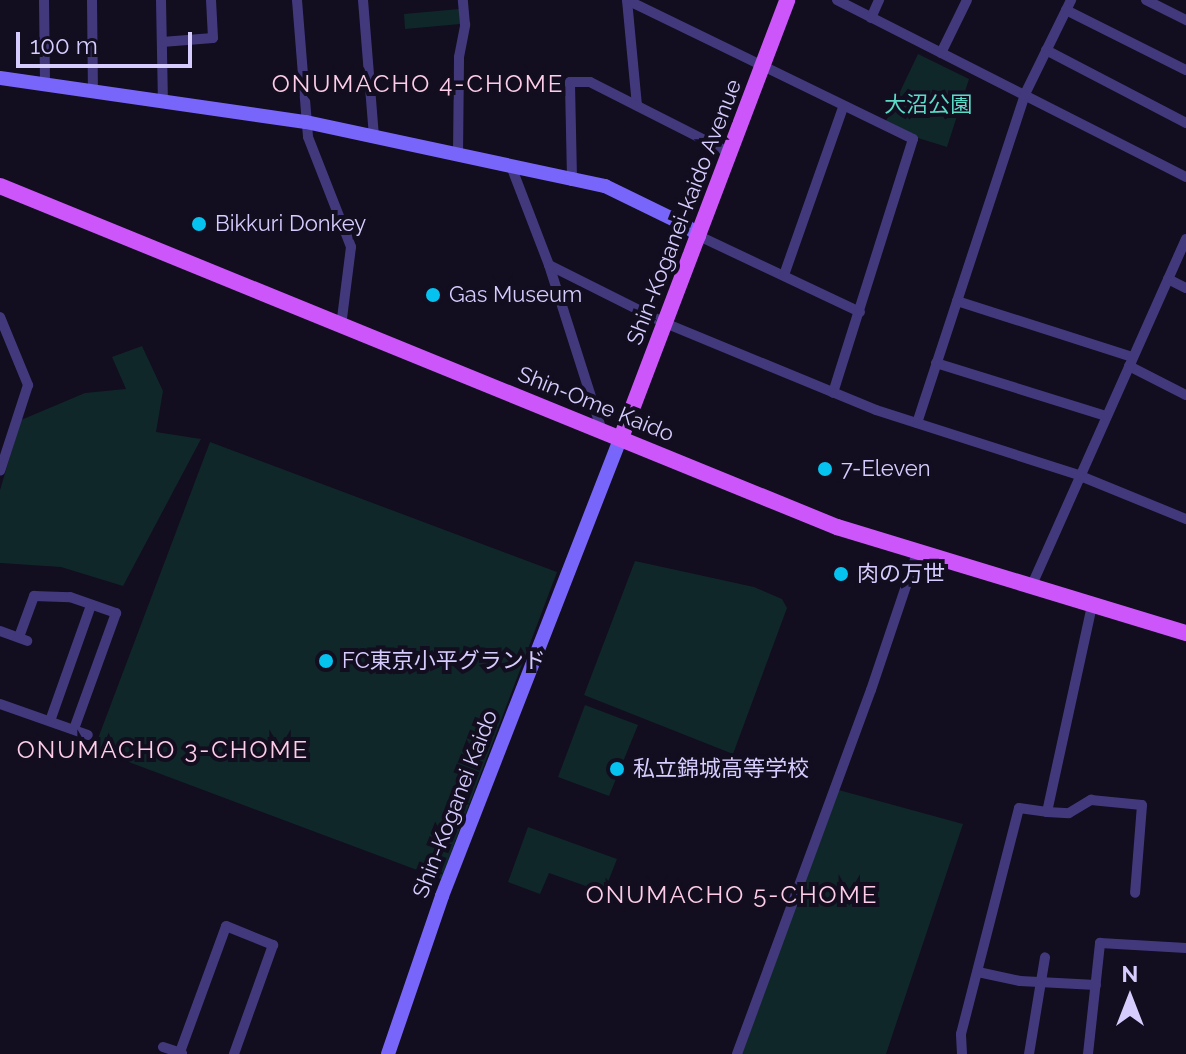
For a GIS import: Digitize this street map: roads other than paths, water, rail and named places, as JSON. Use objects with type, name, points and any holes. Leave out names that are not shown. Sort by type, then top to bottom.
[{"type":"main road","name":"Shin-Koganei-kaido Avenue","points":[[621,438],[787,0]]},
{"type":"main road","name":"Shin-Ome Kaido","points":[[0,186],[837,527],[1186,633]]},
{"type":"street","points":[[44,0],[45,84]]},
{"type":"street","points":[[92,0],[93,92]]},
{"type":"street","points":[[161,0],[163,102]]},
{"type":"street","points":[[162,42],[213,38],[211,0]]},
{"type":"street","points":[[297,0],[308,137],[351,247],[341,326]]},
{"type":"street","points":[[363,0],[374,137]]},
{"type":"street","points":[[458,155],[459,57],[465,25],[463,0]]},
{"type":"street","points":[[627,0],[913,139],[833,393]]},
{"type":"street","points":[[627,0],[637,106]]},
{"type":"street","points":[[837,0],[1186,177]]},
{"type":"street","points":[[871,18],[879,0]]},
{"type":"street","points":[[941,53],[967,0]]},
{"type":"street","points":[[1146,0],[1186,20]]},
{"type":"street","points":[[917,423],[1025,94],[1068,5],[1186,70]]},
{"type":"street","points":[[1046,50],[1186,123]]},
{"type":"street","points":[[0,78],[306,122],[605,186],[685,225],[699,236],[860,312]]},
{"type":"street","points":[[572,179],[570,82],[590,82],[730,153]]},
{"type":"street","points":[[784,275],[843,107]]},
{"type":"street","points":[[511,166],[549,265],[602,431]]},
{"type":"street","points":[[1031,587],[1078,475],[1186,239]]},
{"type":"street","points":[[549,265],[665,323],[833,393],[1078,475],[1186,519]]},
{"type":"street","points":[[1168,279],[1186,288]]},
{"type":"street","points":[[957,301],[1130,362],[1186,395]]},
{"type":"street","points":[[0,317],[28,385],[0,471]]},
{"type":"street","points":[[936,363],[1106,416]]},
{"type":"street","name":"Shin-Koganei Kaido","points":[[388,1054],[442,896],[621,438]]},
{"type":"street","points":[[737,1054],[871,690],[917,553]]},
{"type":"street","points":[[0,631],[23,639],[34,596],[70,597],[116,613],[74,729]]},
{"type":"street","points":[[50,721],[91,605]]},
{"type":"street","points":[[1047,812],[1092,605]]},
{"type":"street","points":[[0,704],[88,735]]},
{"type":"street","points":[[962,1054],[961,1034],[1019,808],[1069,813],[1091,800],[1142,805],[1135,893]]},
{"type":"street","points":[[163,1047],[182,1053],[226,926],[273,945],[234,1054]]},
{"type":"street","points":[[1088,1054],[1100,943],[1186,948]]},
{"type":"street","points":[[1029,1054],[1045,957]]},
{"type":"street","points":[[978,972],[1020,981],[1096,985]]},
{"type":"place","name":"Bikkuri Donkey","points":[[199,224]]},
{"type":"place","name":"Gas Museum","points":[[433,295]]},
{"type":"place","name":"7-Eleven","points":[[825,469]]},
{"type":"place","name":"肉の万世","points":[[841,574]]},
{"type":"place","name":"FC東京小平グランド","points":[[326,661]]},
{"type":"place","name":"私立錦城高等学校","points":[[617,769]]},
{"type":"district","name":"ONUMACHO 4-CHOME","points":[[418,84]]},
{"type":"district","name":"ONUMACHO 3-CHOME","points":[[163,750]]},
{"type":"district","name":"ONUMACHO 5-CHOME","points":[[732,895]]},
{"type":"park label","name":"大沼公園","points":[[928,105]]}]
